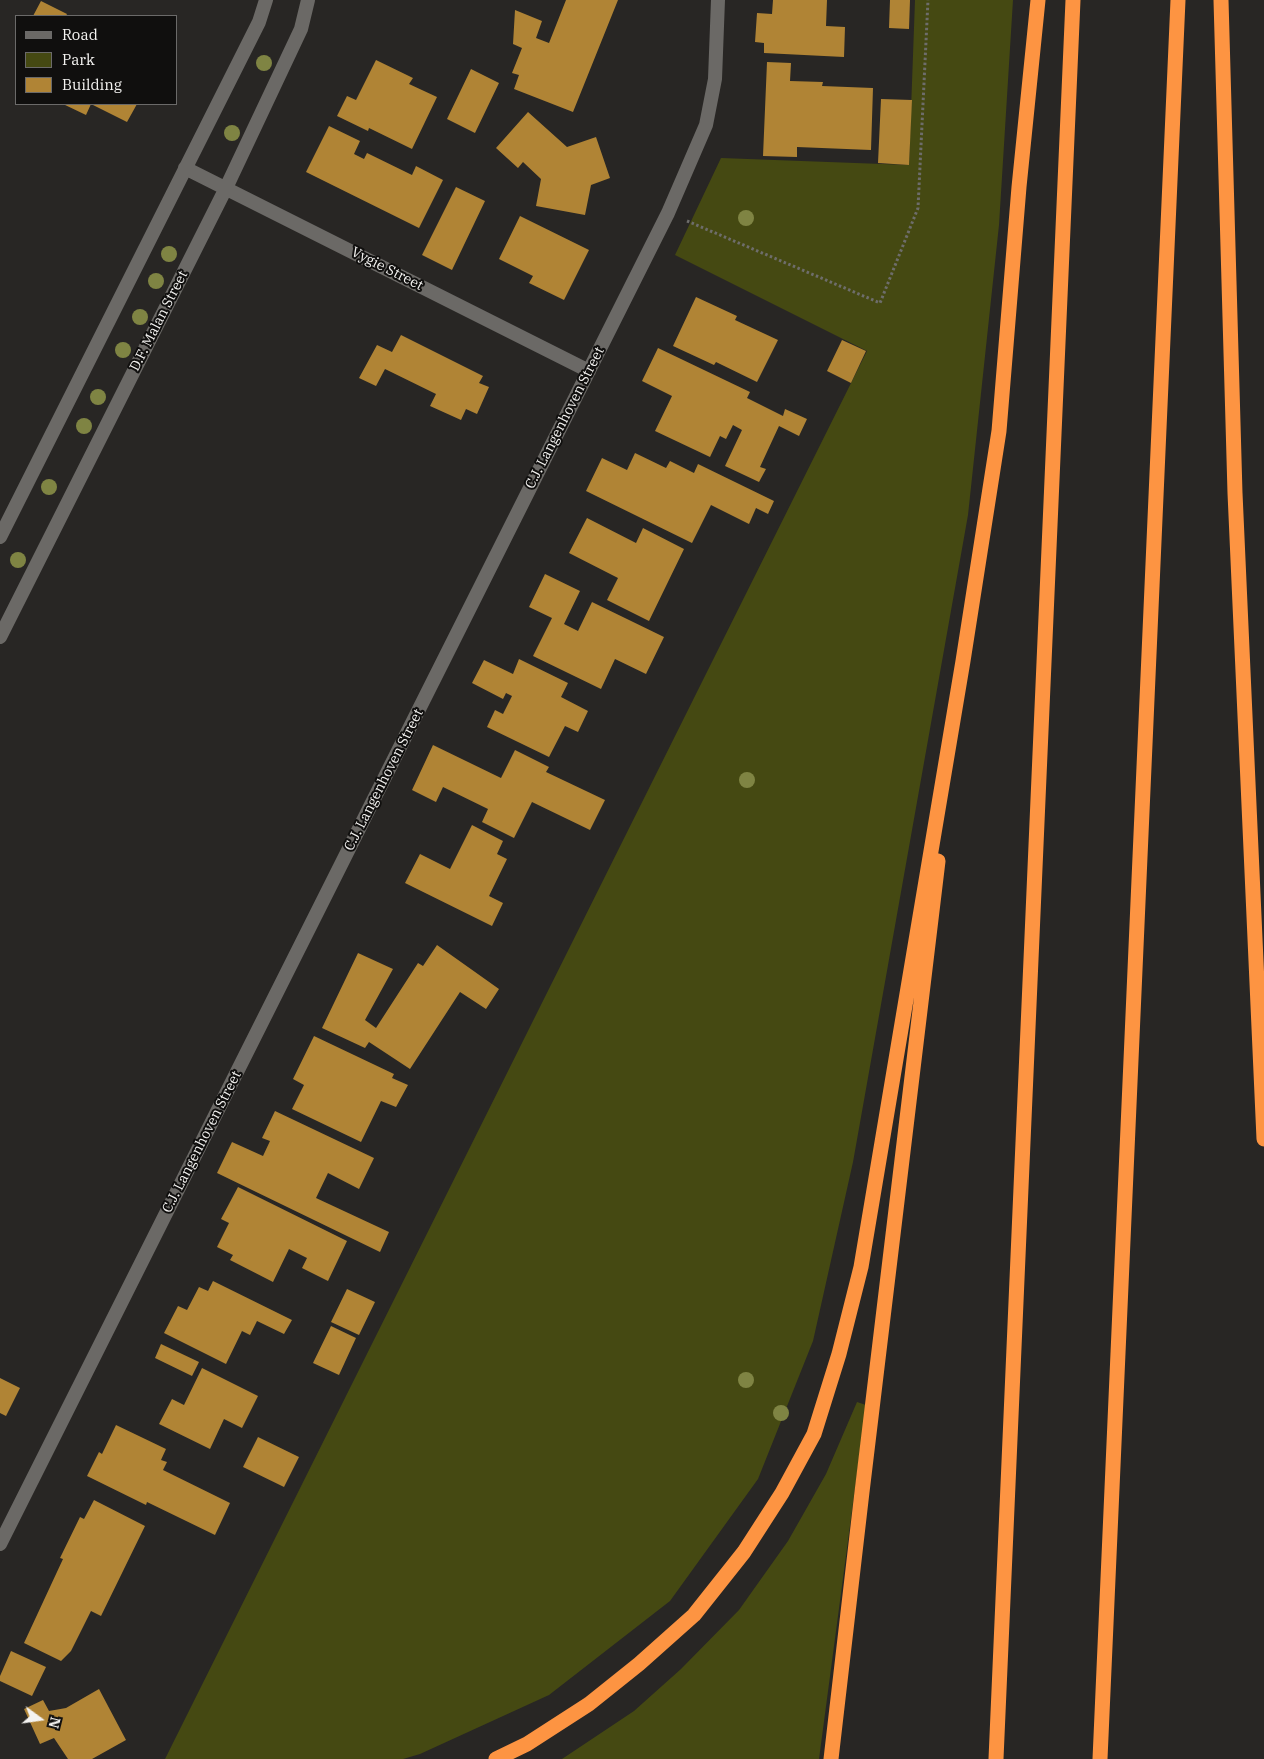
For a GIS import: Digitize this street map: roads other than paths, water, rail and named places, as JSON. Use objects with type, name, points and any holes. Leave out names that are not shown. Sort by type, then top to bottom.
[{"type":"highway","points":[[496,1759],[527,1744],[589,1704],[639,1664],[694,1615],[744,1552],[782,1494],[814,1434],[839,1354],[861,1267],[963,661],[999,431],[1019,187],[1038,0]]},
{"type":"highway","points":[[996,1759],[1073,0]]},
{"type":"highway","points":[[1100,1759],[1178,0]]},
{"type":"highway","points":[[1221,0],[1235,494],[1264,1139]]},
{"type":"highway","points":[[831,1759],[963,661]]},
{"type":"street","points":[[0,537],[259,22],[266,0]]},
{"type":"street","name":"D.F. Malan Street","points":[[0,637],[226,188],[301,29],[308,0]]},
{"type":"street","name":"C.J. Langenhoven Street","points":[[0,1544],[668,213],[706,125],[714,79],[718,0]]},
{"type":"street","name":"Vygie Street","points":[[185,168],[589,371]]}]
